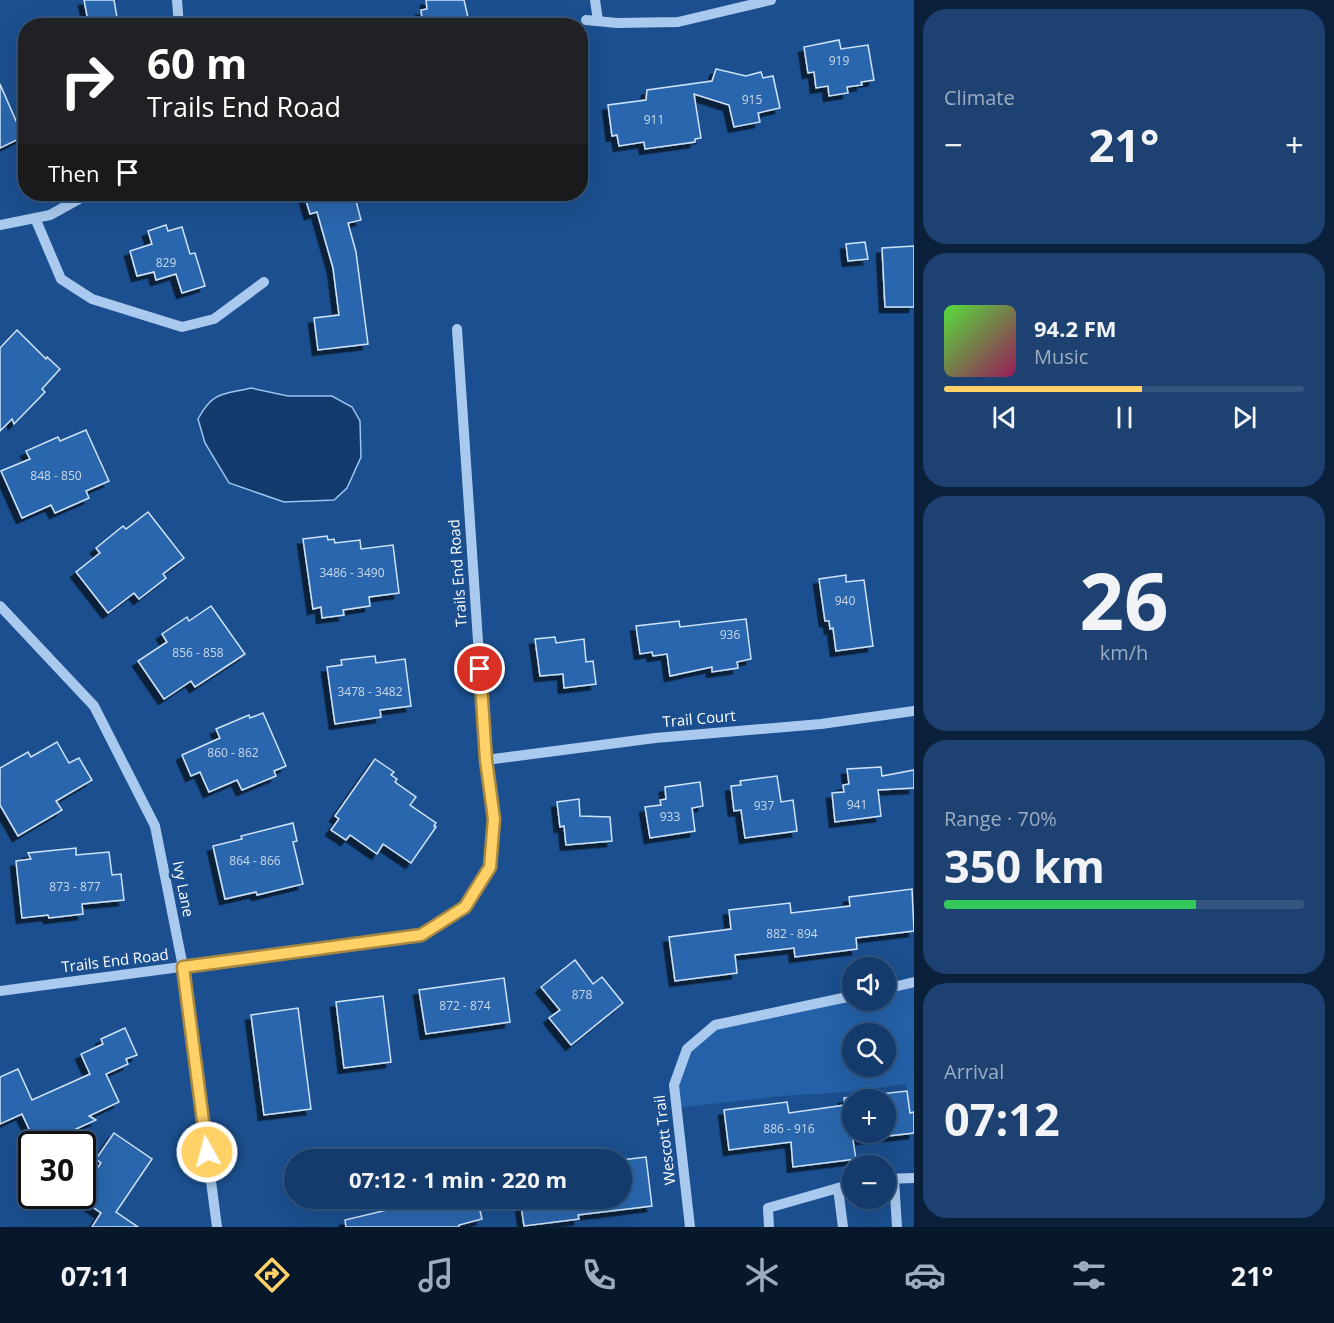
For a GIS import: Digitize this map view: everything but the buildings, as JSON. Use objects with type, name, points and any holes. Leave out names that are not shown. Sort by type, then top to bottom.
[{"type":"street","points":[[177,0],[178,18]]},
{"type":"street","points":[[595,0],[598,21]]},
{"type":"street","points":[[588,20],[648,24],[678,22],[771,0]]},
{"type":"street","points":[[0,225],[50,215],[75,201]]},
{"type":"street","points":[[35,218],[61,279],[92,299],[182,327],[214,319],[264,282]]},
{"type":"street","name":"Trails End Road","points":[[0,991],[421,935],[465,907],[490,867],[494,819],[486,760],[457,329]]},
{"type":"street","name":"Ivy Lane","points":[[0,606],[94,706],[155,826],[183,967],[217,1227]]},
{"type":"street","name":"Trail Court","points":[[486,760],[656,738],[821,724],[914,711]]},
{"type":"street","points":[[896,986],[914,982]]},
{"type":"street","name":"Wescott Trail","points":[[690,1227],[674,1085],[687,1049],[715,1025],[842,998]]},
{"type":"street","points":[[896,1179],[914,1178]]},
{"type":"street","points":[[769,1227],[768,1208],[842,1187]]},
{"type":"street","points":[[838,1188],[843,1227]]},
{"type":"street","points":[[894,1209],[897,1227]]},
{"type":"shaded area","points":[[251,388],[288,396],[332,396],[352,407],[360,421],[361,457],[347,488],[334,500],[284,502],[229,483],[205,443],[198,419],[209,403],[219,396]]},
{"type":"shaded area","points":[[914,982],[914,1112],[910,1112],[906,1084],[677,1108],[674,1085],[687,1049],[715,1025],[842,1002],[842,1011],[896,1011],[896,986]]},
{"type":"route","points":[[207,1152],[183,967],[421,935],[465,907],[490,867],[494,819],[486,760],[480,669]]}]
